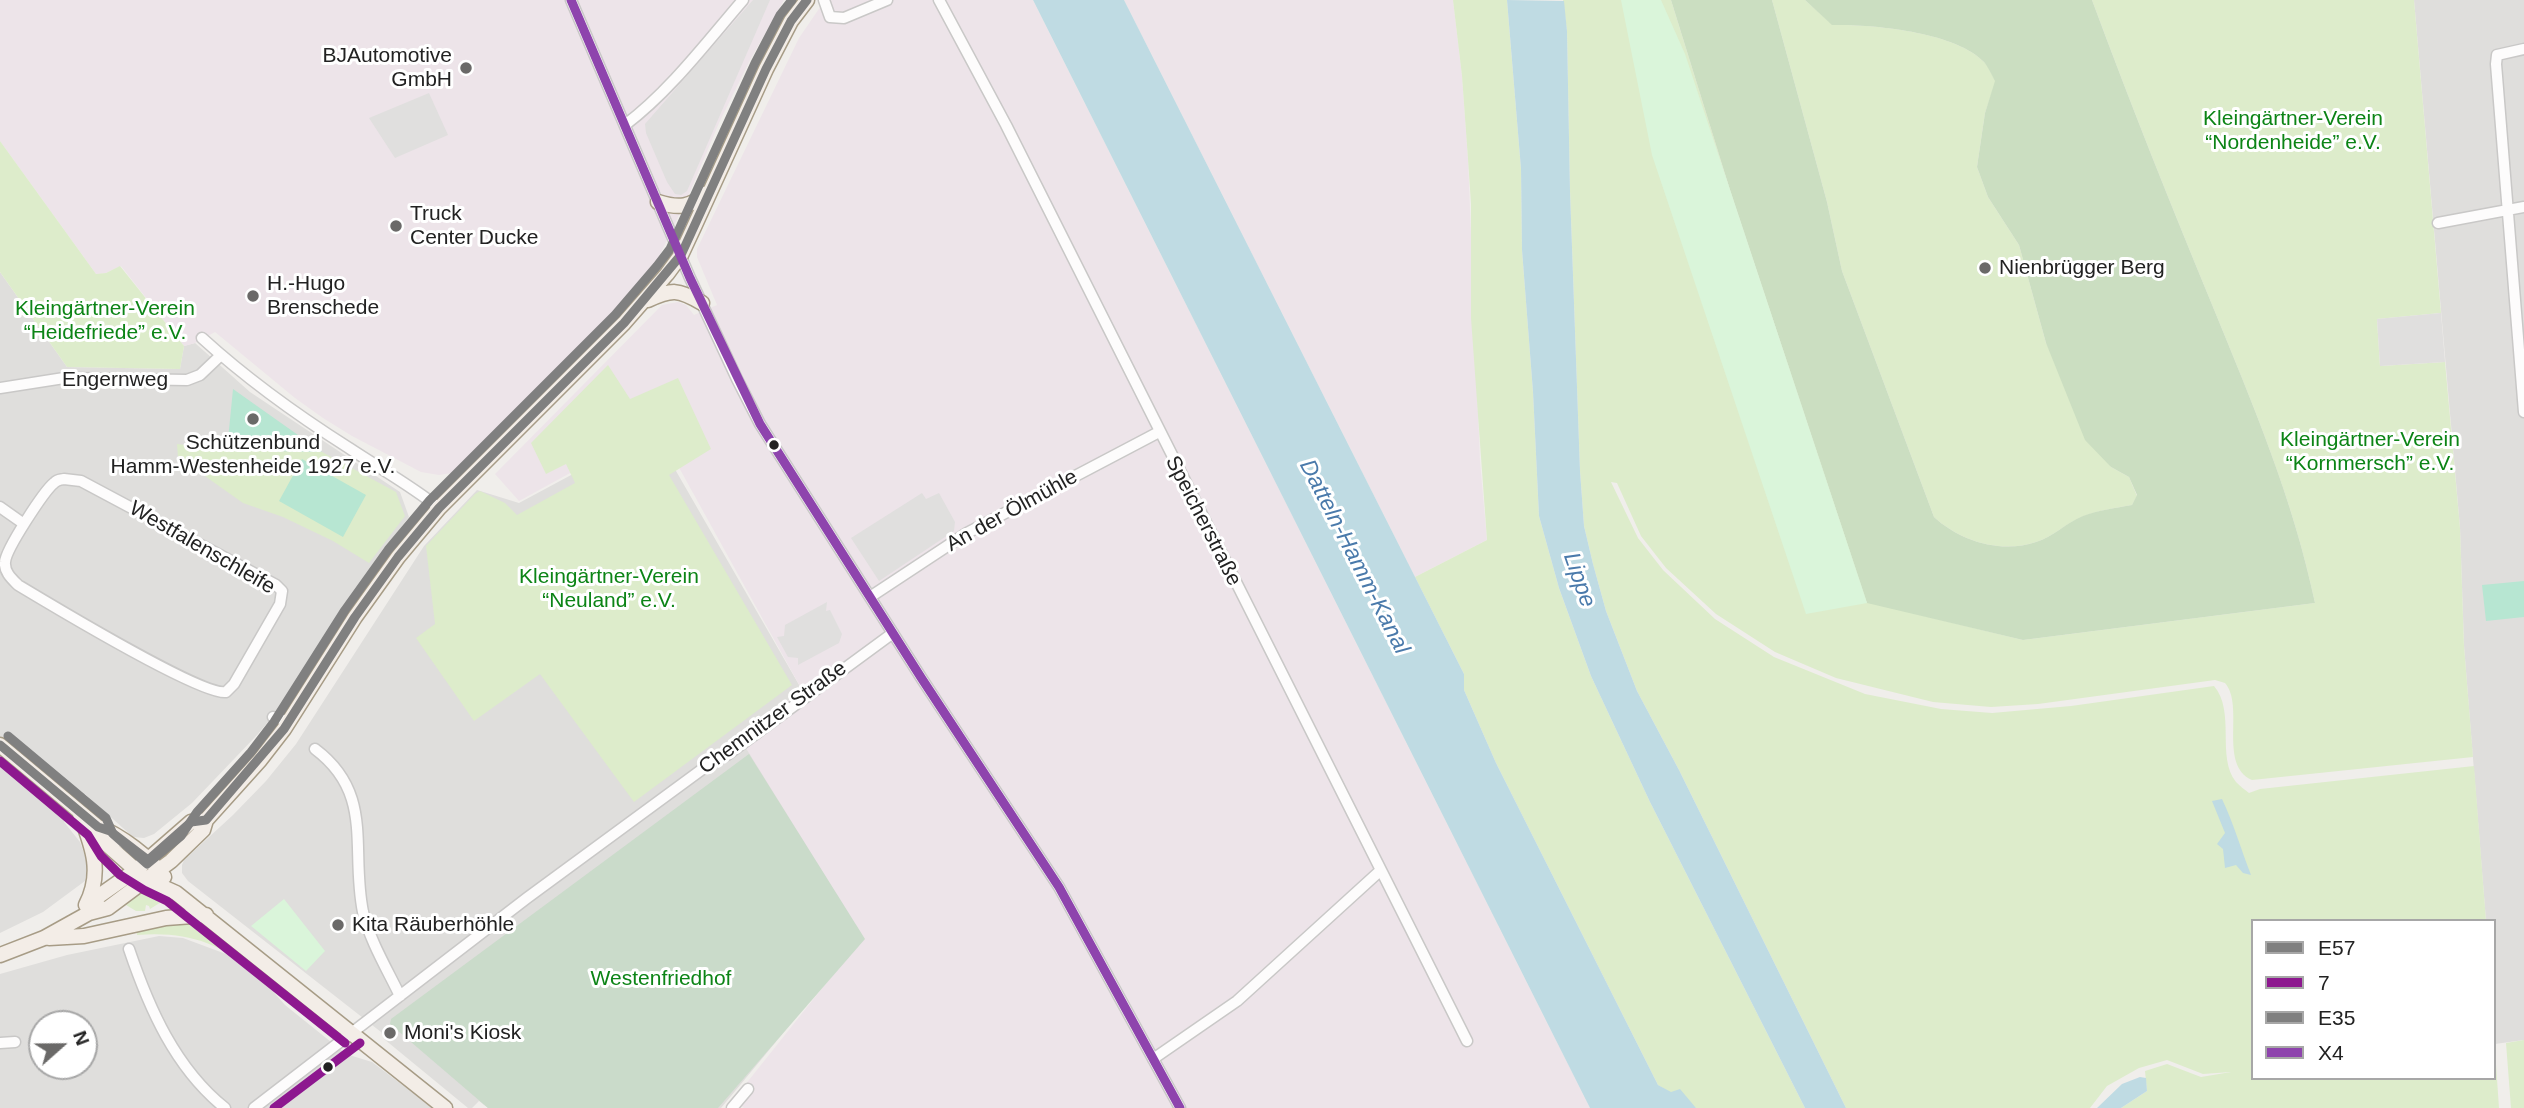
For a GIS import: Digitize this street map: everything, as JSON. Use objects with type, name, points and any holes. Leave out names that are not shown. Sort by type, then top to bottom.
[{"type":"main road","points":[[1,954],[44,938],[84,916],[108,908],[153,865],[191,822],[206,820],[260,760],[398,557],[439,508],[643,302],[681,255],[766,69],[791,22],[806,1]]},
{"type":"main road","points":[[659,201],[685,207],[711,190]]},
{"type":"main road","points":[[643,302],[671,291],[689,295],[702,303]]},
{"type":"main road","points":[[0,746],[80,813],[98,827],[110,831],[153,865],[173,890]]},
{"type":"main road","points":[[80,813],[94,854],[96,869],[84,916]]},
{"type":"main road","points":[[98,827],[103,841],[142,875],[173,890],[206,915],[445,1108]]},
{"type":"main road","points":[[44,938],[84,936],[166,918],[206,915]]},
{"type":"street","points":[[571,0],[702,303],[761,424],[893,633],[1059,887],[1180,1108]]},
{"type":"street","points":[[625,125],[642,112],[672,81],[743,0]]},
{"type":"street","points":[[824,0],[830,17],[844,18],[887,0]]},
{"type":"street","name":"Speicherstraße","points":[[939,0],[1006,125],[1467,1041]]},
{"type":"street","points":[[2524,49],[2501,53],[2496,59],[2524,412]]},
{"type":"street","points":[[2438,223],[2524,207]]},
{"type":"street","points":[[202,338],[294,411],[390,472],[439,508]]},
{"type":"street","name":"Engernweg","points":[[0,388],[64,378],[187,380],[200,375],[221,355]]},
{"type":"street","name":"An der Ölmühle","points":[[870,597],[967,533],[1159,432]]},
{"type":"street","name":"Westfalenschleife","points":[[72,479],[82,481],[276,585],[283,596],[234,684],[226,692],[211,691],[80,622],[11,578],[5,562],[7,553],[24,524],[53,483],[72,479]]},
{"type":"street","points":[[0,508],[24,524]]},
{"type":"street","name":"Chemnitzer Straße","points":[[254,1108],[556,876],[893,633]]},
{"type":"street","points":[[273,717],[289,721]]},
{"type":"street","points":[[315,749],[329,760],[344,778],[351,796],[356,817],[364,915],[400,996]]},
{"type":"street","points":[[1153,1059],[1237,1001],[1381,870]]},
{"type":"street","points":[[129,949],[149,1002],[167,1038],[193,1075],[225,1108]]},
{"type":"street","points":[[0,1043],[15,1042]]},
{"type":"street","points":[[732,1108],[748,1089]]},
{"type":"shaded area","points":[[0,0],[784,0],[719,123],[655,265],[641,284],[452,473],[439,475],[421,472],[323,418],[215,332],[184,346],[121,266],[96,274],[0,141]]},
{"type":"shaded area","points":[[753,0],[770,0],[687,191],[681,195],[675,194],[646,133],[645,124]]},
{"type":"shaded area","points":[[825,0],[1033,0],[1590,1108],[744,1108],[733,1100],[863,937],[739,737],[802,690],[656,426],[519,501],[495,474],[662,305],[678,302],[686,305],[694,315],[717,305],[697,257],[697,249],[799,38]]},
{"type":"shaded area","points":[[1124,0],[1453,0],[1468,159],[1480,462],[1487,540],[1415,577]]},
{"type":"shaded area","points":[[2414,0],[2524,0],[2524,1040],[2496,1044],[2496,919],[2486,919],[2464,646],[2460,528]]},
{"type":"shaded area","points":[[429,93],[448,135],[395,158],[369,118]]},
{"type":"shaded area","points":[[0,272],[67,367],[180,369],[184,346],[195,343],[250,392],[400,492],[409,517],[372,566],[285,702],[192,803],[154,834],[144,838],[133,837],[85,794],[64,822],[80,842],[84,853],[87,866],[85,881],[43,912],[0,933]]},
{"type":"shaded area","points":[[2441,313],[2445,362],[2380,366],[2377,319]]},
{"type":"shaded area","points":[[653,431],[802,690],[863,937],[721,1108],[488,1108],[479,1101],[472,1108],[468,1108],[384,1039],[381,1032],[188,881],[182,873],[182,865],[184,860],[266,781],[296,744],[424,546],[477,490],[519,503]]},
{"type":"shaded area","points":[[922,493],[926,499],[939,493],[955,522],[954,531],[879,581],[851,538]]},
{"type":"shaded area","points":[[827,602],[826,611],[830,610],[842,634],[839,643],[798,665],[798,658],[788,657],[777,637],[784,636],[785,625]]},
{"type":"shaded area","points":[[159,936],[183,938],[226,954],[269,987],[285,1005],[346,1054],[372,1062],[433,1108],[0,1108],[0,974],[67,955]]},
{"type":"green space","points":[[1453,0],[1507,0],[1521,169],[1522,250],[1539,516],[1559,588],[1591,676],[1650,802],[1805,1108],[1696,1108],[1658,1085],[1496,763],[1464,690],[1464,674],[1415,577],[1487,540],[1471,318],[1471,204],[1462,76]]},
{"type":"green space","points":[[1563,0],[1671,0],[1730,190],[1867,602],[2023,640],[2315,603],[2295,526],[2271,452],[2092,0],[2414,0],[2441,313],[2377,319],[2380,366],[2445,362],[2460,528],[2464,646],[2473,757],[2252,780],[2242,772],[2236,762],[2231,693],[2225,683],[2215,680],[2038,704],[1991,707],[1933,702],[1836,678],[1775,652],[1716,614],[1666,568],[1641,536],[1617,483],[1611,482],[1638,538],[1663,570],[1715,619],[1774,657],[1865,694],[1941,709],[1992,713],[2071,706],[2214,686],[2224,708],[2230,772],[2236,782],[2249,793],[2260,789],[2474,766],[2486,919],[2251,919],[2251,1080],[2496,1080],[2496,1064],[2499,1108],[2121,1108],[2147,1091],[2145,1071],[2167,1064],[2201,1077],[2231,1072],[2203,1074],[2167,1060],[2139,1068],[2107,1086],[2090,1108],[1846,1108],[1679,770],[1637,691],[1606,611],[1593,564],[1584,526],[1580,471],[1567,31]]},
{"type":"green space","points":[[1621,0],[1661,0],[1685,54],[1867,603],[1806,614],[1652,155]]},
{"type":"green space","points":[[1671,0],[1772,0],[1827,202],[1842,271],[1934,517],[1968,539],[2009,547],[2042,540],[2089,514],[2132,505],[2137,495],[2129,477],[2111,467],[2085,440],[2046,343],[2019,245],[1988,197],[1977,167],[1985,113],[1995,81],[1984,62],[1954,43],[1890,28],[1832,25],[1805,0],[2092,0],[2271,452],[2295,526],[2315,603],[2023,640],[1867,603],[1730,190]]},
{"type":"green space","points":[[1772,0],[1805,0],[1833,25],[1891,28],[1954,43],[1971,52],[1987,66],[1996,81],[1985,113],[1977,167],[1988,197],[2019,245],[2046,343],[2111,467],[2129,477],[2137,496],[2132,505],[2090,514],[2042,540],[2009,547],[1968,539],[1934,517],[1842,271],[1827,202]]},
{"type":"green space","name":"Kleingärtner-Verein “Heidefriede” e.V.","points":[[0,141],[96,274],[106,273],[120,266],[184,346],[180,369],[67,367],[0,272]]},
{"type":"green space","name":"Kleingärtner-Verein “Neuland” e.V.","points":[[608,365],[630,399],[678,378],[711,449],[669,475],[792,685],[634,802],[540,674],[474,721],[416,638],[435,624],[426,546],[480,491],[505,503],[517,515],[575,483],[566,464],[546,474],[531,443]]},
{"type":"green space","name":"Schützenbund Hamm-Westenheide 1927 e.V.","points":[[233,389],[322,452],[227,450]]},
{"type":"green space","points":[[177,444],[227,450],[322,452],[396,492],[405,516],[369,563],[333,541],[283,517],[243,503],[178,457]]},
{"type":"green space","points":[[302,459],[366,495],[343,537],[279,501]]},
{"type":"green space","points":[[2524,581],[2524,617],[2486,621],[2482,585]]},
{"type":"green space","name":"Westenfriedhof","points":[[749,754],[865,939],[718,1108],[488,1108],[390,1024],[391,1019]]},
{"type":"green space","points":[[149,887],[166,899],[150,909],[146,905],[145,911],[136,911],[126,905]]},
{"type":"green space","points":[[284,899],[325,951],[306,971],[251,926]]},
{"type":"green space","points":[[190,924],[210,933],[327,1022],[327,1031],[300,1012],[240,961],[219,949],[196,940],[169,935],[137,935],[136,927]]},
{"type":"green space","points":[[2524,1040],[2524,1108],[2511,1108],[2506,1043]]},
{"type":"water","name":"Datteln-Hamm-Kanal","points":[[1033,0],[1124,0],[1464,674],[1464,690],[1496,763],[1658,1085],[1671,1092],[1680,1089],[1696,1108],[1590,1108]]},
{"type":"water","name":"Lippe","points":[[1507,0],[1564,1],[1580,471],[1584,526],[1606,611],[1637,691],[1679,770],[1846,1108],[1805,1108],[1650,802],[1591,676],[1559,588],[1539,516],[1522,250],[1521,169]]},
{"type":"water","points":[[2222,799],[2251,875],[2243,873],[2236,865],[2225,868],[2223,849],[2217,844],[2225,833],[2212,801]]},
{"type":"water","points":[[2140,1077],[2146,1078],[2147,1091],[2121,1108],[2097,1108],[2122,1084]]},
{"type":"transit line","name":"X4","points":[[571,0],[690,278],[760,424],[922,679],[1059,887],[1180,1108]]},
{"type":"transit line","name":"E35","points":[[8,736],[106,818],[113,834],[147,864],[181,836],[197,812],[274,722],[345,610],[388,550],[430,500],[615,315],[670,249],[755,63],[780,15],[792,0]]},
{"type":"transit line","name":"E57","points":[[0,745],[98,827],[110,831],[148,860],[191,822],[206,820],[284,729],[355,617],[398,557],[439,508],[624,323],[681,255],[766,69],[791,21],[807,0]]},
{"type":"transit line","name":"7","points":[[0,761],[88,835],[101,856],[120,875],[167,901],[345,1043]]},
{"type":"transit line","name":"7","points":[[274,1108],[360,1043]]},
{"type":"place","name":"BJAutomotive GmbH","points":[[466,68]]},
{"type":"place","name":"Truck Center Ducke","points":[[396,226]]},
{"type":"place","name":"Nienbrügger Berg","points":[[1985,268]]},
{"type":"place","name":"H.-Hugo Brenschede","points":[[253,296]]},
{"type":"place","name":"Schützenbund Hamm-Westenheide 1927 e.V.","points":[[253,419]]},
{"type":"place","name":"Kita Räuberhöhle","points":[[338,925]]},
{"type":"place","name":"Moni's Kiosk","points":[[390,1033]]},
{"type":"park label","name":"Kleingärtner-Verein “Nordenheide” e.V.","points":[[2293,131]]},
{"type":"park label","name":"Kleingärtner-Verein “Kornmersch” e.V.","points":[[2370,452]]}]
